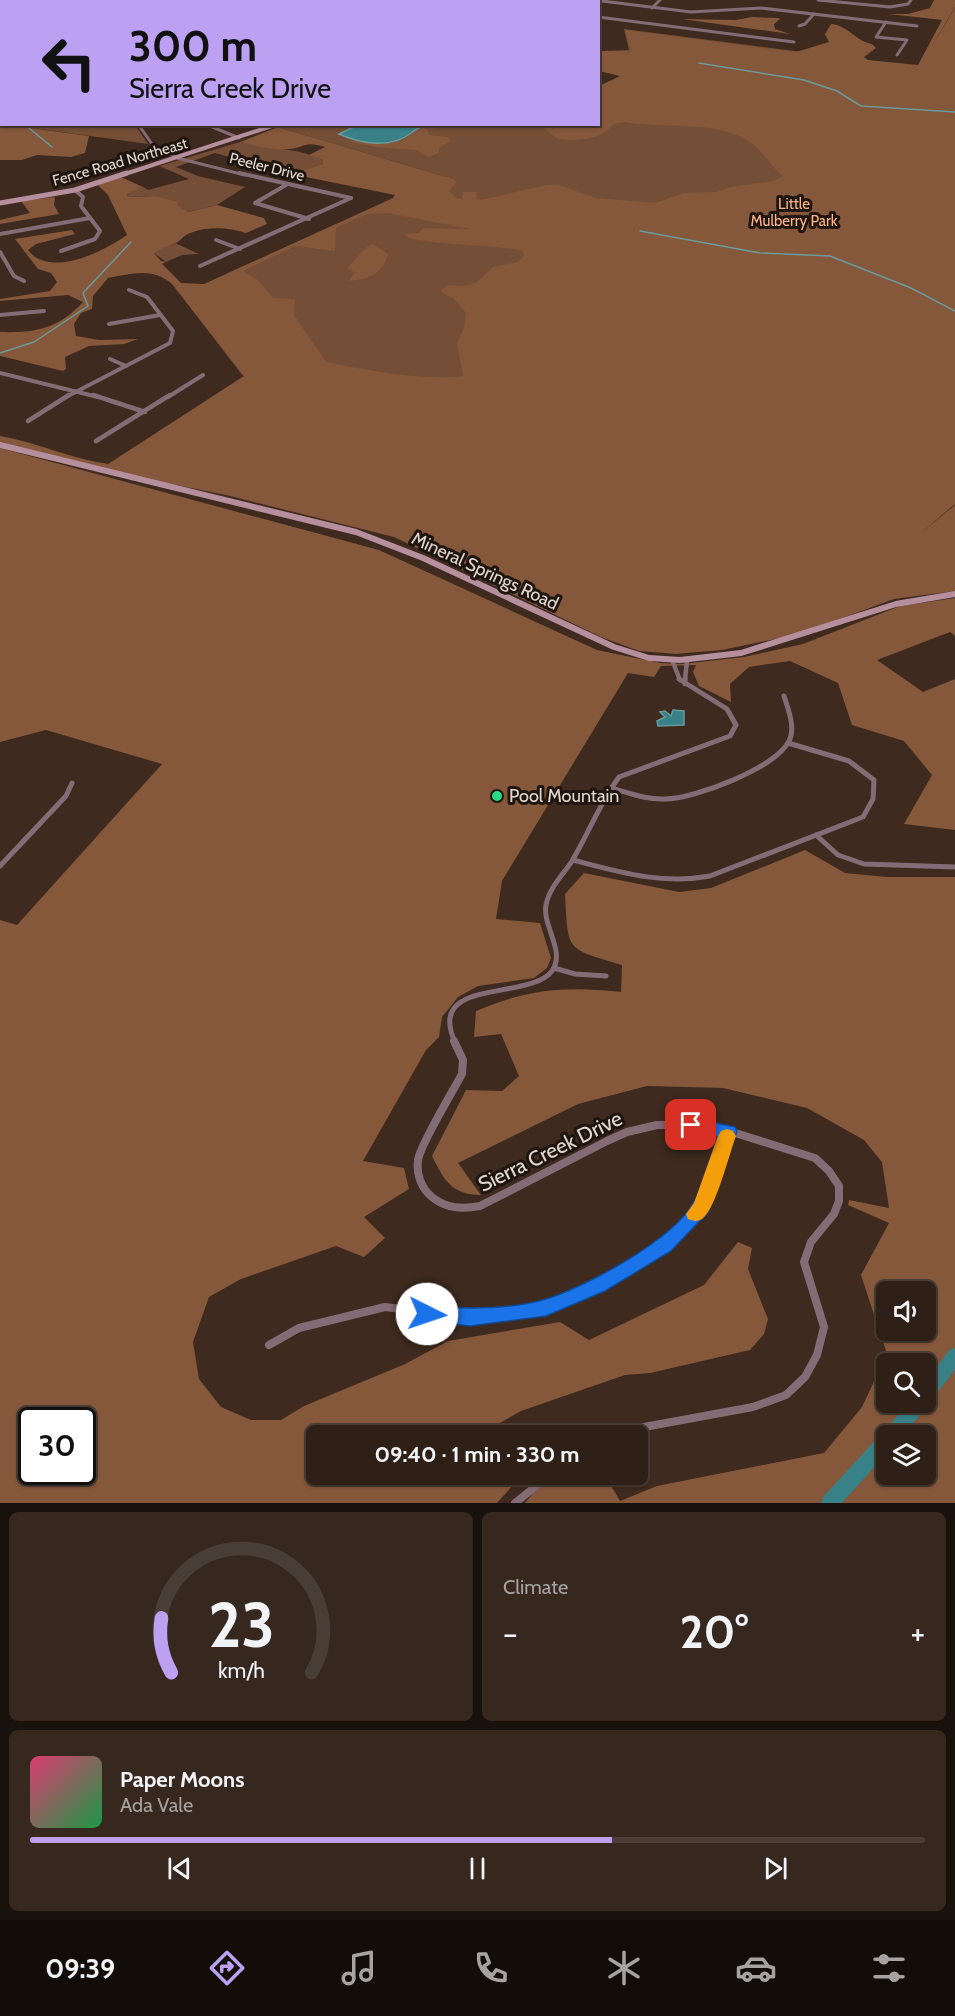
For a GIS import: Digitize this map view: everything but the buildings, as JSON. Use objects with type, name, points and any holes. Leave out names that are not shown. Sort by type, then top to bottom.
[{"type":"street","points":[[652,8],[660,0]]},
{"type":"street","points":[[818,0],[890,7],[908,4],[911,0]]},
{"type":"street","points":[[600,1],[691,12],[760,8],[917,26]]},
{"type":"street","points":[[838,16],[848,3]]},
{"type":"street","points":[[799,26],[805,24],[814,14]]},
{"type":"street","points":[[600,17],[794,42]]},
{"type":"street","points":[[886,22],[876,37],[907,40],[897,55]]},
{"type":"street","name":"Peeler Drive","points":[[139,126],[152,144],[177,158],[286,185],[351,198],[309,219]]},
{"type":"street","points":[[210,126],[241,138]]},
{"type":"street","name":"Fence Road Northeast","points":[[0,203],[75,190],[273,126]]},
{"type":"street","points":[[286,185],[255,203],[309,219]]},
{"type":"street","points":[[61,251],[99,235],[100,231],[81,206],[83,197],[75,190]]},
{"type":"street","points":[[0,234],[90,218]]},
{"type":"street","points":[[200,266],[309,219]]},
{"type":"street","points":[[216,240],[240,249]]},
{"type":"street","points":[[0,252],[14,276],[24,282]]},
{"type":"street","points":[[28,421],[77,390],[170,343],[173,331],[147,297],[129,290]]},
{"type":"street","points":[[0,315],[44,311]]},
{"type":"street","points":[[109,324],[160,315]]},
{"type":"street","points":[[110,359],[126,366]]},
{"type":"street","points":[[0,373],[77,390],[145,412]]},
{"type":"street","points":[[96,441],[203,375]]},
{"type":"street","name":"Mineral Springs Road","points":[[0,445],[356,532],[423,558],[614,648],[647,657],[687,660],[738,653],[780,644],[889,605],[955,594]]},
{"type":"street","points":[[606,976],[575,974],[554,968],[556,950],[545,916],[546,903],[573,860],[619,777],[730,736],[736,725],[734,716],[726,707],[685,684],[676,676],[672,660]]},
{"type":"street","points":[[685,684],[687,660]]},
{"type":"street","points":[[611,788],[654,799],[685,796],[758,768],[773,760],[788,744],[791,731],[784,696]]},
{"type":"street","points":[[573,860],[641,878],[693,880],[863,817],[873,803],[876,790],[874,780],[849,760],[788,744]]},
{"type":"street","points":[[0,866],[66,796],[72,783]]},
{"type":"street","points":[[816,836],[838,855],[864,864],[955,867]]},
{"type":"street","name":"Sierra Creek Drive","points":[[554,968],[548,976],[535,982],[466,998],[452,1011],[448,1027],[463,1061],[462,1074],[418,1157],[416,1170],[421,1187],[434,1200],[452,1206],[479,1206],[627,1132],[657,1125],[691,1125],[729,1131],[815,1158],[829,1171],[839,1186],[839,1201],[834,1214],[811,1242],[804,1262],[824,1327],[817,1354],[805,1377],[786,1395],[753,1407],[648,1426]]},
{"type":"street","points":[[269,1345],[299,1328],[385,1307],[470,1318],[546,1307],[570,1299],[664,1246],[701,1207],[729,1131]]},
{"type":"street","points":[[515,1503],[537,1485]]},
{"type":"green space","points":[[934,0],[955,0],[955,7],[932,46],[955,9],[955,504],[921,533],[955,505],[955,591],[894,599],[799,634],[722,650],[676,654],[639,651],[601,637],[394,537],[226,495],[126,475],[0,442],[0,436],[108,464],[244,376],[172,284],[157,275],[141,273],[108,278],[93,296],[92,309],[81,313],[74,324],[76,336],[99,340],[138,339],[124,344],[89,346],[65,357],[66,369],[63,371],[0,356],[0,332],[25,332],[46,328],[65,318],[83,302],[68,295],[0,301],[0,299],[50,291],[57,282],[51,273],[38,269],[15,239],[72,230],[75,234],[36,244],[28,250],[38,258],[50,262],[63,262],[91,254],[127,235],[108,195],[98,185],[121,177],[143,187],[127,194],[128,197],[155,196],[179,202],[177,205],[188,212],[217,205],[264,218],[267,224],[246,233],[224,229],[200,230],[154,253],[161,261],[166,262],[162,264],[181,283],[204,284],[393,198],[395,195],[291,174],[323,164],[323,160],[309,155],[325,147],[308,144],[288,149],[276,149],[240,142],[278,127],[453,179],[457,182],[449,191],[458,199],[462,198],[463,192],[477,192],[476,199],[481,200],[547,185],[559,185],[596,198],[655,203],[684,193],[717,192],[730,187],[774,181],[783,176],[757,148],[747,140],[718,130],[624,122],[613,124],[596,136],[567,140],[557,138],[541,126],[600,126],[600,86],[620,76],[600,71],[600,51],[631,51],[625,30],[796,52],[829,42],[825,34],[831,24],[842,27],[861,40],[872,44],[876,48],[864,57],[868,60],[918,65],[942,20],[889,14],[908,14],[930,8]],"holes":[[[388,213],[469,229],[423,228],[419,233],[404,234],[409,238],[423,241],[522,251],[524,256],[518,262],[493,267],[477,282],[465,286],[447,285],[440,291],[454,299],[466,313],[464,328],[457,343],[463,376],[412,376],[326,362],[294,315],[295,299],[273,298],[258,280],[243,271],[296,246],[335,251],[336,228],[367,214]]]},
{"type":"green space","name":"Little Mulberry Park","points":[[955,7],[955,403],[728,364],[645,439],[243,376],[183,298],[446,177],[278,127],[280,126],[600,126],[600,97],[633,86],[643,73],[600,67],[600,51],[629,50],[624,29],[920,67]]},
{"type":"green space","points":[[752,17],[778,18],[780,19],[774,24],[775,29],[790,34],[682,19],[736,20]]},
{"type":"green space","points":[[0,126],[16,126],[89,136],[85,153],[71,157],[37,155],[22,160],[0,160]]},
{"type":"green space","points":[[18,126],[136,126],[148,144]]},
{"type":"green space","points":[[422,127],[427,129],[429,135],[448,137],[451,141],[439,148],[439,153],[428,157],[415,150],[375,147],[347,141],[401,141]]},
{"type":"green space","points":[[240,142],[292,150],[323,160],[324,164],[291,174],[215,153],[176,167],[198,176],[245,187],[217,205],[188,212],[155,196],[128,197],[127,194],[143,187],[148,190],[189,179],[159,166]]},
{"type":"green space","points":[[55,197],[54,205],[59,214],[0,224],[0,220],[30,213],[21,201]]},
{"type":"green space","points":[[175,243],[199,254],[182,255],[166,262],[154,253],[166,245]]},
{"type":"green space","points":[[373,244],[388,254],[382,267],[374,275],[349,281],[355,273],[347,268],[366,248]]},
{"type":"green space","points":[[0,448],[379,550],[597,650],[660,663],[682,664],[744,657],[803,644],[900,606],[955,598],[955,636],[950,632],[877,660],[923,692],[955,679],[955,830],[904,824],[932,775],[904,741],[852,725],[838,683],[790,661],[749,667],[730,684],[731,702],[699,686],[693,672],[696,665],[661,666],[654,677],[628,673],[502,881],[496,919],[540,923],[551,958],[547,968],[534,978],[478,986],[458,997],[442,1017],[439,1037],[426,1050],[363,1161],[404,1168],[409,1189],[364,1217],[385,1238],[364,1257],[336,1246],[241,1279],[209,1297],[193,1342],[199,1379],[221,1407],[251,1420],[281,1420],[304,1406],[405,1364],[448,1341],[560,1322],[589,1340],[704,1285],[738,1242],[752,1248],[748,1269],[768,1319],[764,1334],[750,1350],[650,1373],[625,1375],[521,1411],[496,1425],[306,1425],[306,1485],[513,1485],[497,1503],[0,1503],[0,920],[17,925],[162,764],[46,730],[0,742]]},
{"type":"green space","points":[[805,850],[845,873],[887,877],[955,877],[955,1503],[525,1503],[545,1485],[611,1485],[620,1501],[657,1486],[824,1453],[862,1407],[876,1377],[876,1413],[936,1413],[936,1353],[887,1353],[883,1341],[936,1341],[936,1281],[876,1281],[876,1321],[861,1275],[889,1223],[848,1205],[849,1200],[889,1208],[882,1162],[864,1140],[807,1108],[723,1088],[647,1086],[578,1104],[458,1163],[481,1195],[456,1189],[445,1179],[432,1156],[466,1090],[502,1091],[519,1076],[501,1034],[474,1037],[476,1011],[513,998],[547,991],[582,989],[621,992],[622,965],[580,951],[570,938],[567,928],[565,894],[584,873],[679,892],[711,888]]},
{"type":"water","points":[[356,126],[421,126],[403,138],[385,143],[367,142],[339,134]]},
{"type":"water","points":[[673,710],[684,711],[684,725],[658,726],[657,721],[665,717],[660,712],[665,711],[671,716]]},
{"type":"waterway","points":[[699,63],[804,80],[837,91],[861,106],[955,112]]},
{"type":"waterway","points":[[26,126],[52,147]]},
{"type":"waterway","points":[[640,231],[760,253],[830,256],[911,288],[955,311]]},
{"type":"waterway","points":[[0,353],[34,342],[88,306],[83,293],[131,242]]},
{"type":"waterway","points":[[936,1382],[955,1356]]},
{"type":"waterway","points":[[900,1425],[910,1413]]},
{"type":"waterway","points":[[830,1503],[876,1452]]},
{"type":"slow traffic","points":[[695,1214],[701,1207],[727,1136]]},
{"type":"place","name":"Pool Mountain","points":[[497,796]]},
{"type":"route","points":[[427,1314],[470,1318],[546,1307],[570,1299],[598,1285],[664,1246],[701,1207],[729,1131],[691,1125]]}]
